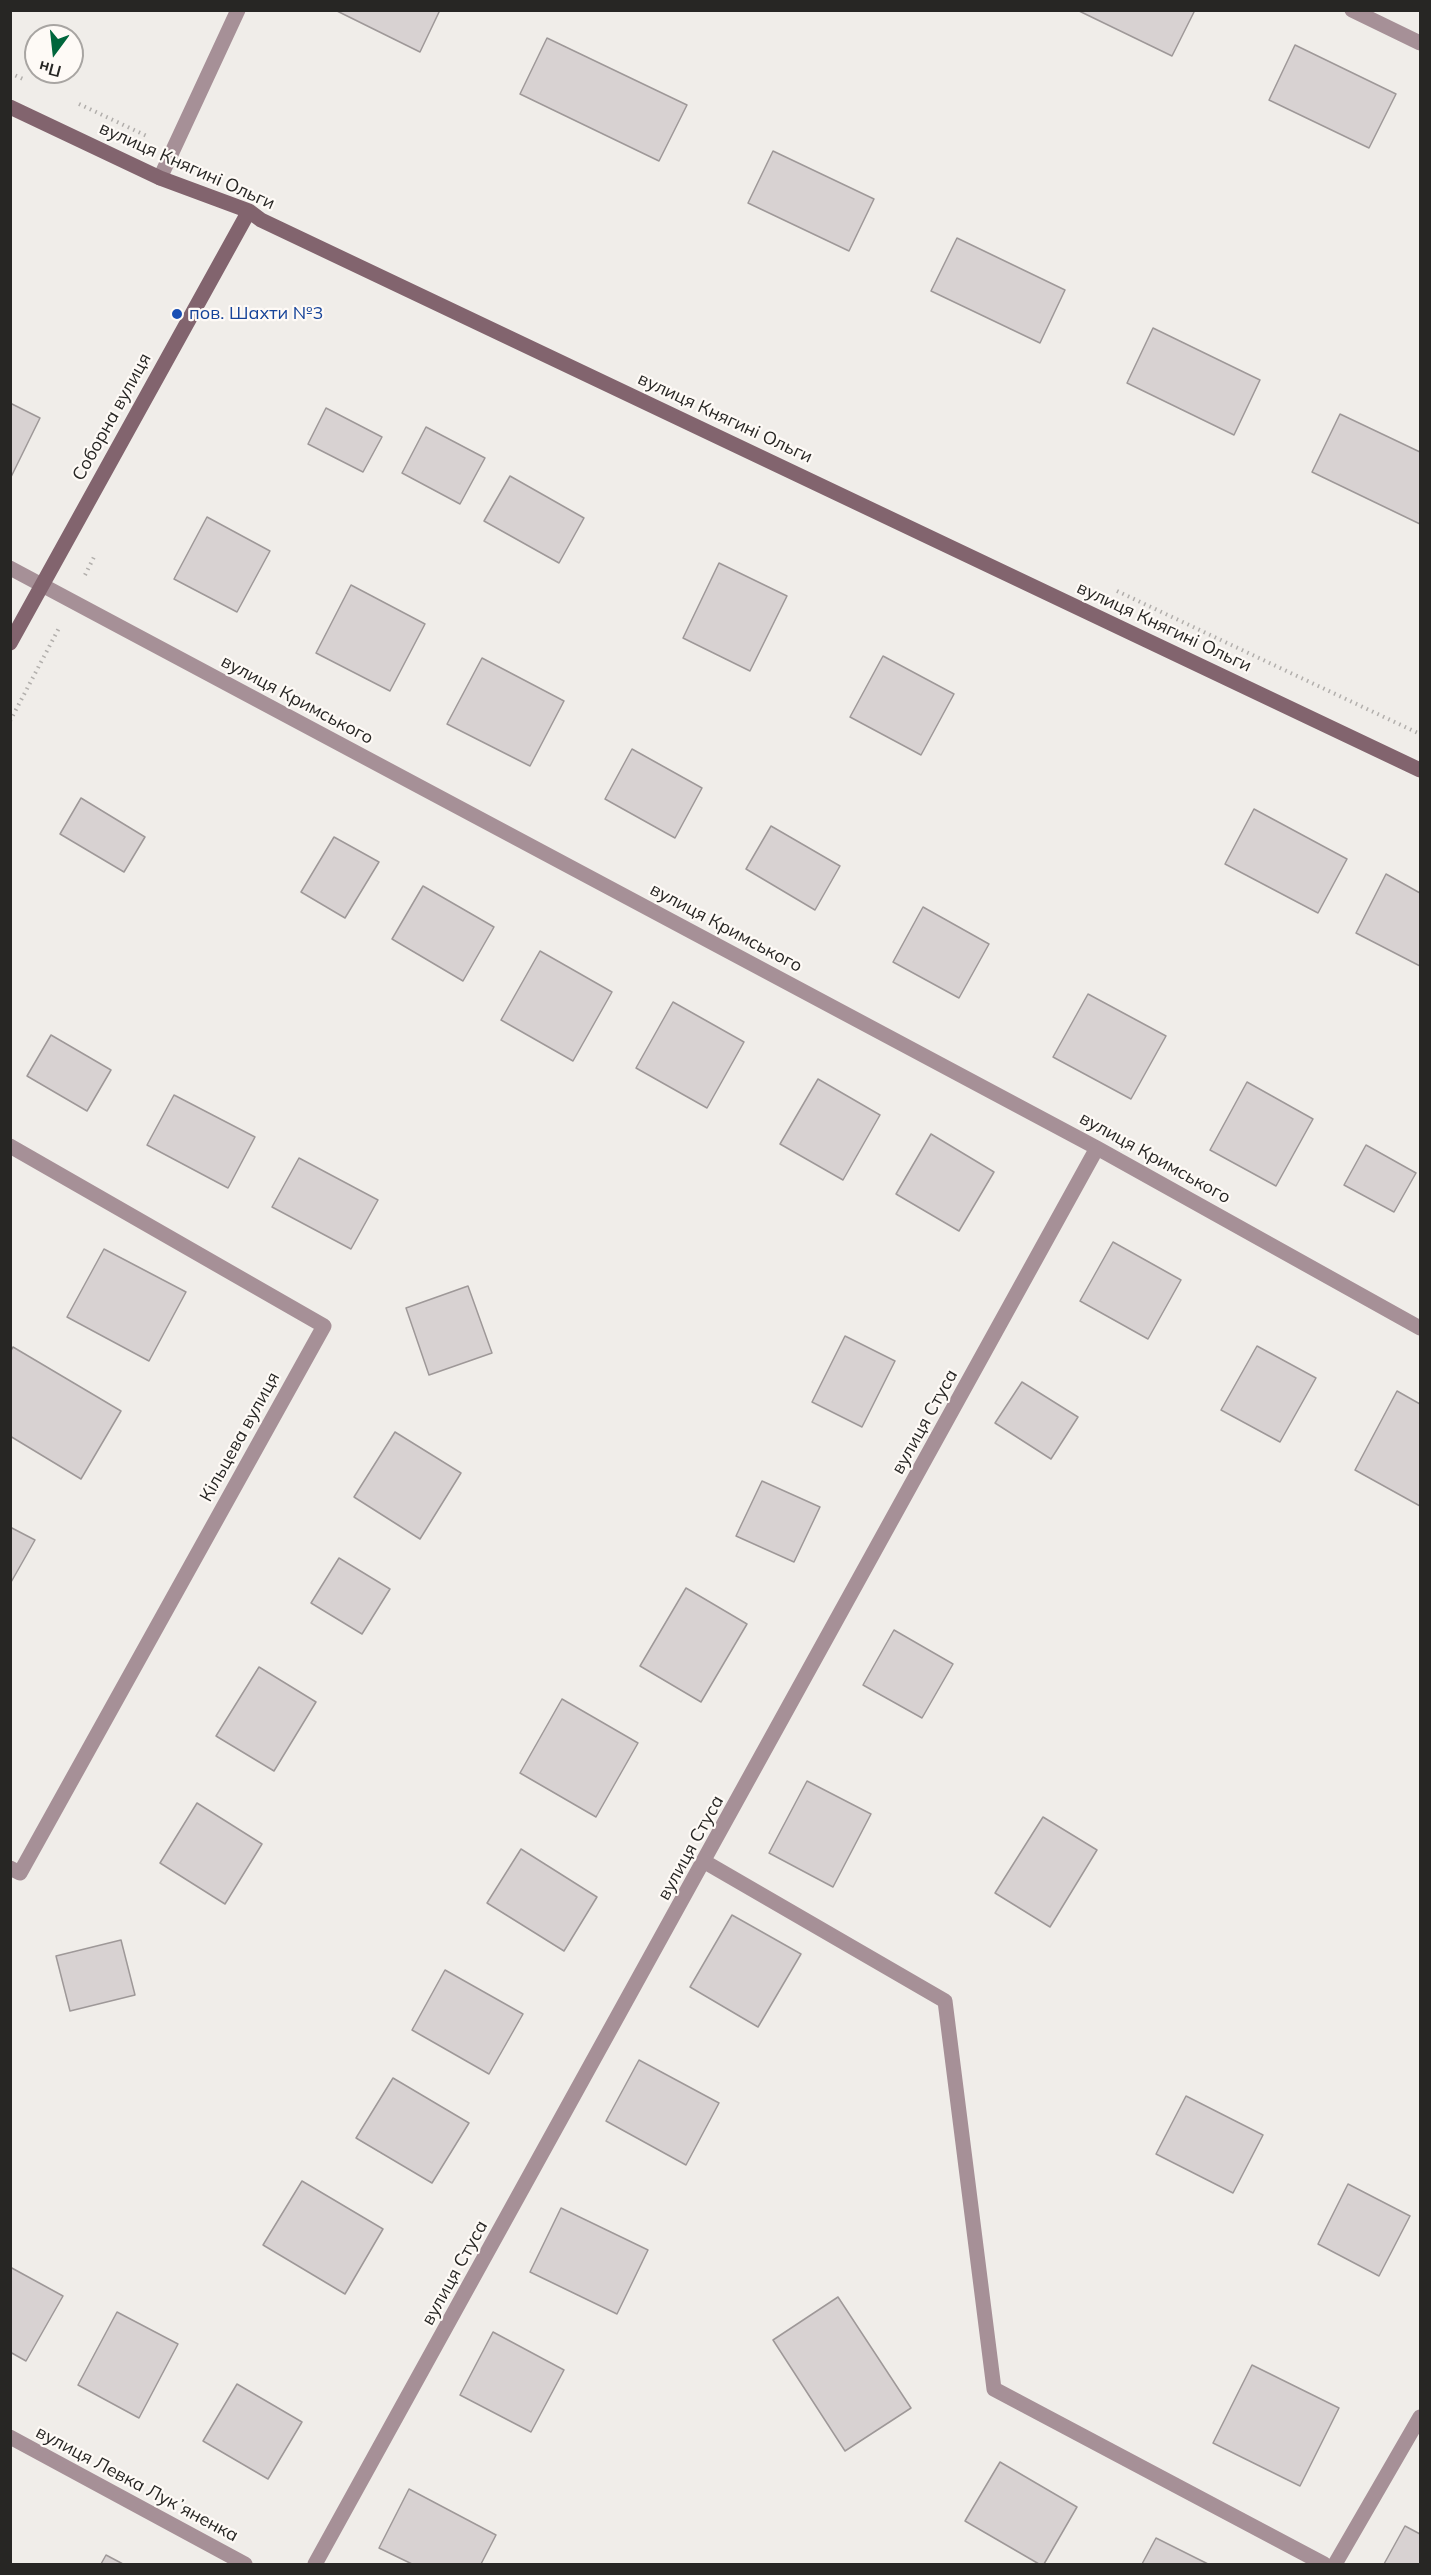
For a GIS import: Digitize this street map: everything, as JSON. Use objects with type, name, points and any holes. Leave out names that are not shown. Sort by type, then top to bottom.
[{"type":"street","points":[[160,178],[238,10]]},
{"type":"street","points":[[1352,10],[1420,43]]},
{"type":"street","name":"вулиця Княгині Ольги","points":[[10,107],[160,178],[249,211],[261,220],[1420,770]]},
{"type":"street","name":"Соборна вулиця","points":[[10,643],[249,211]]},
{"type":"street","name":"вулиця Кримського","points":[[10,568],[1097,1148],[1420,1328]]},
{"type":"street","name":"Кільцева вулиця","points":[[10,1146],[324,1326],[20,1873],[10,1868]]},
{"type":"street","name":"вулиця Стуса","points":[[315,2565],[1097,1148]]},
{"type":"street","points":[[705,1862],[945,2001],[993,2389],[1324,2565]]},
{"type":"street","points":[[1335,2565],[1420,2417]]},
{"type":"street","name":"вулиця Левка Лукʼяненка","points":[[10,2437],[245,2565]]},
{"type":"building","points":[[335,10],[440,10],[420,52]]},
{"type":"building","points":[[1077,10],[1195,10],[1172,56]]},
{"type":"building","points":[[547,38],[687,105],[659,161],[520,94]]},
{"type":"building","points":[[1295,45],[1396,94],[1369,148],[1269,100]]},
{"type":"building","points":[[773,151],[874,199],[849,251],[748,203]]},
{"type":"building","points":[[957,238],[1065,290],[1040,343],[931,291]]},
{"type":"building","points":[[1153,328],[1260,380],[1234,435],[1127,383]]},
{"type":"building","points":[[10,403],[40,418],[10,479]]},
{"type":"building","points":[[326,408],[382,437],[363,472],[308,444]]},
{"type":"building","points":[[1340,414],[1420,452],[1420,524],[1312,472]]},
{"type":"building","points":[[426,427],[485,458],[460,504],[402,473]]},
{"type":"building","points":[[510,476],[584,518],[559,563],[484,521]]},
{"type":"building","points":[[207,517],[270,551],[237,612],[174,579]]},
{"type":"building","points":[[719,563],[787,596],[750,671],[683,638]]},
{"type":"building","points":[[351,585],[425,624],[390,691],[316,653]]},
{"type":"building","points":[[883,656],[954,694],[921,755],[850,717]]},
{"type":"building","points":[[482,658],[564,701],[530,766],[447,724]]},
{"type":"building","points":[[632,749],[702,788],[675,838],[605,799]]},
{"type":"building","points":[[81,798],[145,837],[124,872],[60,834]]},
{"type":"building","points":[[1254,809],[1347,859],[1318,913],[1225,864]]},
{"type":"building","points":[[771,826],[840,866],[815,910],[746,869]]},
{"type":"building","points":[[334,837],[379,862],[345,918],[301,892]]},
{"type":"building","points":[[1386,874],[1420,893],[1420,966],[1356,933]]},
{"type":"building","points":[[423,886],[494,927],[463,981],[392,939]]},
{"type":"building","points":[[923,907],[989,944],[959,998],[893,962]]},
{"type":"building","points":[[540,951],[612,992],[573,1061],[501,1020]]},
{"type":"building","points":[[1088,994],[1166,1036],[1131,1099],[1053,1057]]},
{"type":"building","points":[[673,1002],[744,1042],[707,1108],[636,1068]]},
{"type":"building","points":[[51,1035],[111,1070],[87,1111],[27,1076]]},
{"type":"building","points":[[818,1079],[880,1115],[843,1180],[780,1144]]},
{"type":"building","points":[[1247,1082],[1313,1119],[1276,1186],[1210,1150]]},
{"type":"building","points":[[174,1095],[255,1137],[228,1188],[147,1145]]},
{"type":"building","points":[[931,1134],[994,1172],[959,1231],[896,1194]]},
{"type":"building","points":[[1366,1145],[1416,1173],[1394,1212],[1344,1185]]},
{"type":"building","points":[[299,1158],[378,1200],[351,1249],[272,1207]]},
{"type":"building","points":[[1113,1242],[1181,1280],[1148,1339],[1080,1301]]},
{"type":"building","points":[[104,1249],[186,1292],[149,1361],[67,1317]]},
{"type":"building","points":[[468,1286],[492,1353],[429,1375],[406,1308]]},
{"type":"building","points":[[845,1336],[895,1361],[862,1427],[812,1402]]},
{"type":"building","points":[[1257,1346],[1316,1378],[1280,1442],[1221,1410]]},
{"type":"building","points":[[13,1347],[121,1411],[81,1479],[10,1436],[10,1352]]},
{"type":"building","points":[[1022,1382],[1078,1417],[1051,1459],[995,1423]]},
{"type":"building","points":[[1397,1391],[1420,1404],[1420,1506],[1355,1470]]},
{"type":"building","points":[[395,1432],[461,1473],[420,1539],[354,1497]]},
{"type":"building","points":[[762,1481],[820,1507],[794,1562],[736,1536]]},
{"type":"building","points":[[10,1527],[35,1540],[10,1584]]},
{"type":"building","points":[[339,1558],[390,1589],[362,1634],[311,1603]]},
{"type":"building","points":[[686,1588],[747,1624],[701,1702],[640,1666]]},
{"type":"building","points":[[894,1630],[953,1664],[922,1718],[863,1685]]},
{"type":"building","points":[[259,1667],[316,1702],[274,1771],[216,1736]]},
{"type":"building","points":[[562,1699],[638,1743],[596,1817],[520,1773]]},
{"type":"building","points":[[807,1781],[871,1814],[833,1887],[769,1853]]},
{"type":"building","points":[[197,1803],[262,1844],[225,1904],[160,1863]]},
{"type":"building","points":[[1043,1817],[1097,1850],[1050,1927],[995,1893]]},
{"type":"building","points":[[521,1849],[597,1897],[564,1951],[487,1903]]},
{"type":"building","points":[[732,1915],[801,1954],[758,2027],[690,1987]]},
{"type":"building","points":[[121,1940],[135,1995],[70,2011],[56,1956]]},
{"type":"building","points":[[445,1970],[523,2014],[489,2074],[412,2030]]},
{"type":"building","points":[[639,2060],[719,2103],[686,2165],[606,2121]]},
{"type":"building","points":[[393,2078],[469,2123],[432,2183],[356,2138]]},
{"type":"building","points":[[1186,2096],[1263,2135],[1233,2193],[1156,2154]]},
{"type":"building","points":[[302,2181],[383,2229],[345,2294],[263,2245]]},
{"type":"building","points":[[1348,2184],[1410,2216],[1379,2276],[1318,2244]]},
{"type":"building","points":[[561,2208],[648,2250],[617,2314],[530,2272]]},
{"type":"building","points":[[10,2267],[63,2296],[26,2361],[10,2352]]},
{"type":"building","points":[[838,2297],[911,2408],[845,2451],[773,2340]]},
{"type":"building","points":[[117,2312],[178,2344],[139,2418],[78,2385]]},
{"type":"building","points":[[493,2332],[564,2370],[531,2432],[460,2395]]},
{"type":"building","points":[[1252,2365],[1339,2408],[1300,2486],[1213,2443]]},
{"type":"building","points":[[237,2384],[302,2422],[268,2479],[203,2441]]},
{"type":"building","points":[[1000,2462],[1077,2507],[1044,2564],[1039,2564],[965,2521]]},
{"type":"building","points":[[409,2489],[496,2535],[481,2564],[412,2564],[379,2548]]},
{"type":"building","points":[[1405,2526],[1420,2534],[1420,2564],[1384,2564]]},
{"type":"building","points":[[1156,2538],[1208,2564],[1142,2564]]},
{"type":"building","points":[[106,2555],[123,2564],[101,2564]]},
{"type":"place","name":"пов. Шахти №3","points":[[177,314]]}]
